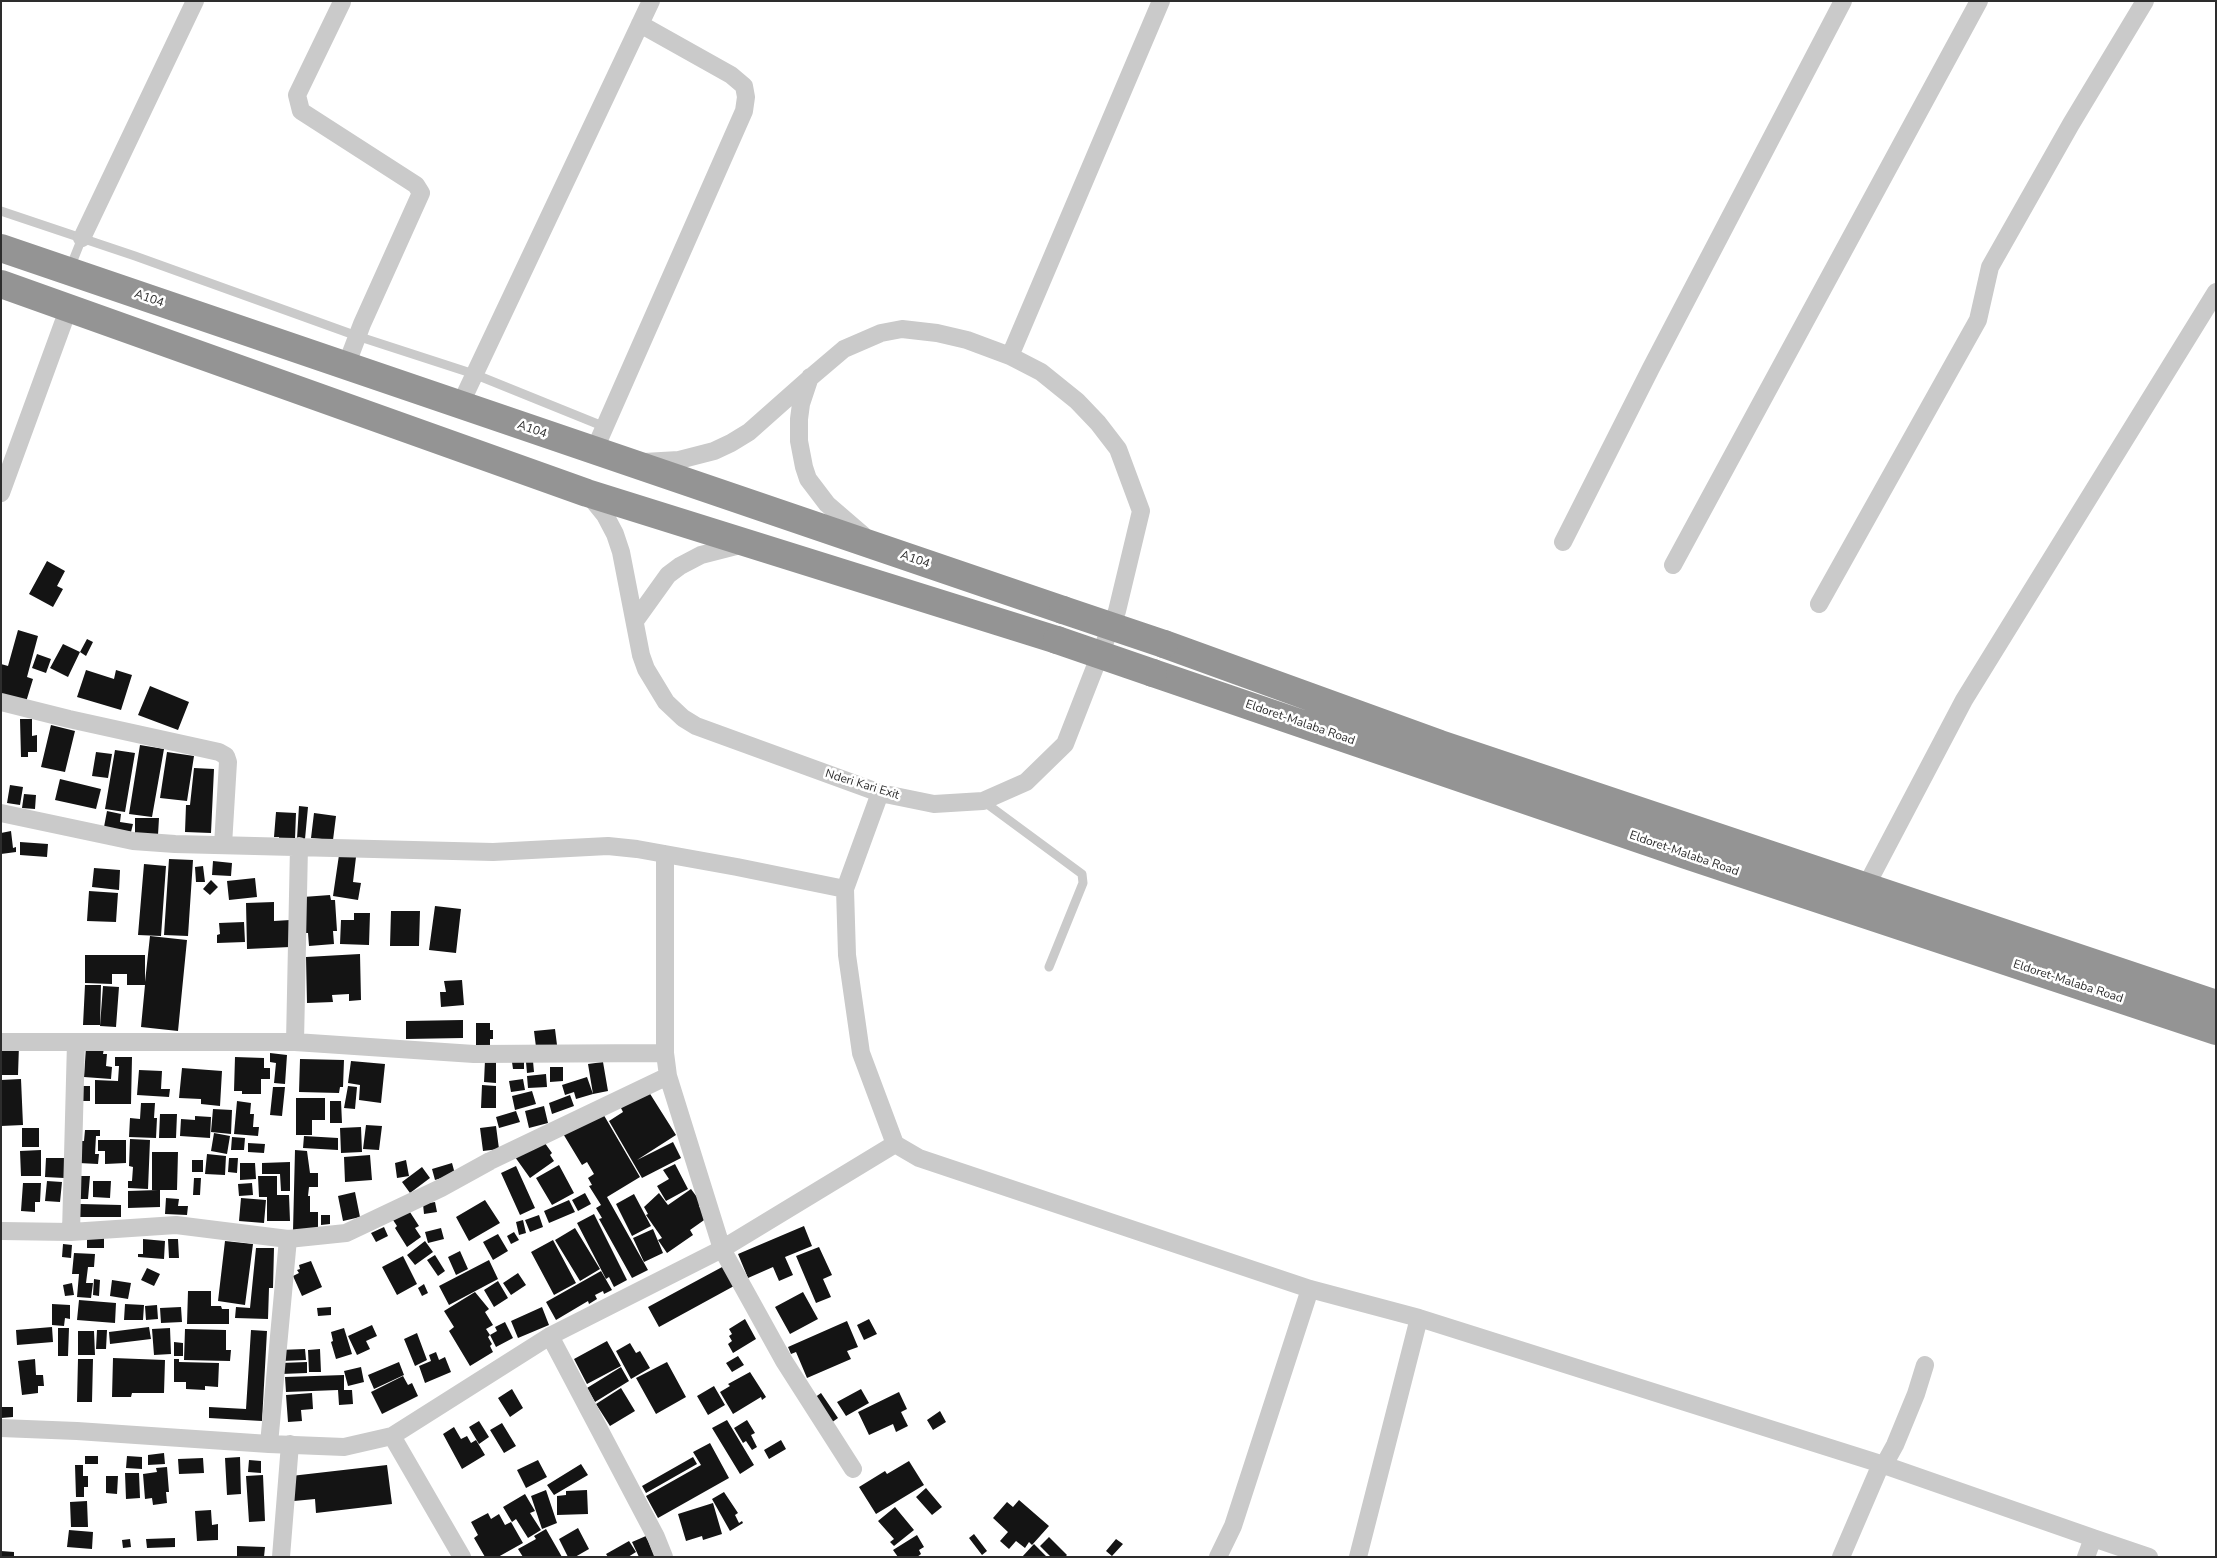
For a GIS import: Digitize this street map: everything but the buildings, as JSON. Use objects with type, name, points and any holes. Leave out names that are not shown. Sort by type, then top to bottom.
[{"type":"highway","name":"A104","points":[[1,248],[460,405],[599,439],[628,463],[1164,644]]},
{"type":"highway","name":"Eldoret-Malaba Road","points":[[1,284],[587,492],[1057,640],[1686,855],[2216,1031]]},
{"type":"highway","name":"Eldoret-Malaba Road","points":[[1164,644],[1440,744],[1865,888],[2216,1004]]},
{"type":"street","points":[[82,238],[195,1]]},
{"type":"street","points":[[460,405],[650,1]]},
{"type":"street","points":[[628,463],[679,460],[714,451],[750,432],[810,376],[844,349],[881,333],[902,329],[937,333],[967,340],[1010,356],[1161,1]]},
{"type":"street","points":[[1563,542],[1651,368],[1843,1]]},
{"type":"street","points":[[1673,565],[1979,1]]},
{"type":"street","points":[[1819,604],[1978,320],[1990,267],[2071,124],[2145,1]]},
{"type":"street","points":[[342,2],[297,95],[301,111],[416,185],[421,193],[346,366]]},
{"type":"street","points":[[599,439],[744,111],[746,97],[744,86],[731,75],[640,24]]},
{"type":"street","points":[[1865,888],[1964,700],[2216,292]]},
{"type":"street","points":[[1,493],[69,307]]},
{"type":"street","name":"Nderi Kari Exit","points":[[587,492],[605,515],[615,534],[621,552],[641,656],[648,675],[666,702],[683,718],[696,726],[734,741],[880,793],[934,804],[983,801],[1026,782],[1065,744],[1117,611],[1141,510],[1118,449],[1098,423],[1058,384],[1041,372],[1010,356]]},
{"type":"street","points":[[810,376],[801,404],[799,419],[799,441],[808,480],[817,493],[841,518],[880,548]]},
{"type":"street","points":[[635,621],[668,575],[680,566],[701,555],[750,543]]},
{"type":"street","points":[[1,702],[219,752],[226,756],[228,762],[223,845]]},
{"type":"street","points":[[880,793],[845,889],[847,955],[860,1054],[895,1144],[919,1158],[1310,1289],[1419,1318],[1882,1464],[2149,1557]]},
{"type":"street","points":[[1,814],[133,841],[493,852],[608,846],[665,854],[845,889]]},
{"type":"street","points":[[295,1042],[299,846]]},
{"type":"street","points":[[665,854],[665,1054],[668,1076],[722,1249],[784,1361],[853,1468]]},
{"type":"street","points":[[1,1042],[295,1042],[474,1054],[665,1054]]},
{"type":"street","points":[[70,1232],[76,1042]]},
{"type":"street","points":[[1,1231],[70,1232],[176,1225],[288,1238],[346,1233],[441,1188],[490,1161],[668,1076]]},
{"type":"street","points":[[1,1428],[77,1430],[269,1444],[344,1447],[392,1436],[550,1336],[722,1249],[895,1144]]},
{"type":"street","points":[[269,1444],[288,1238]]},
{"type":"street","points":[[1218,1557],[1233,1526],[1310,1289]]},
{"type":"street","points":[[1358,1557],[1419,1318]]},
{"type":"street","points":[[550,1336],[656,1537],[664,1557]]},
{"type":"street","points":[[1841,1557],[1882,1464],[1899,1437],[1925,1365]]},
{"type":"street","points":[[392,1436],[462,1557]]},
{"type":"street","points":[[281,1557],[290,1444]]},
{"type":"street","points":[[2086,1557],[2093,1538]]},
{"type":"lane","points":[[1,211],[358,336],[474,374],[599,439]]},
{"type":"lane","points":[[69,271],[82,238]]},
{"type":"lane","points":[[983,801],[1082,874],[1083,883],[1049,967]]}]
